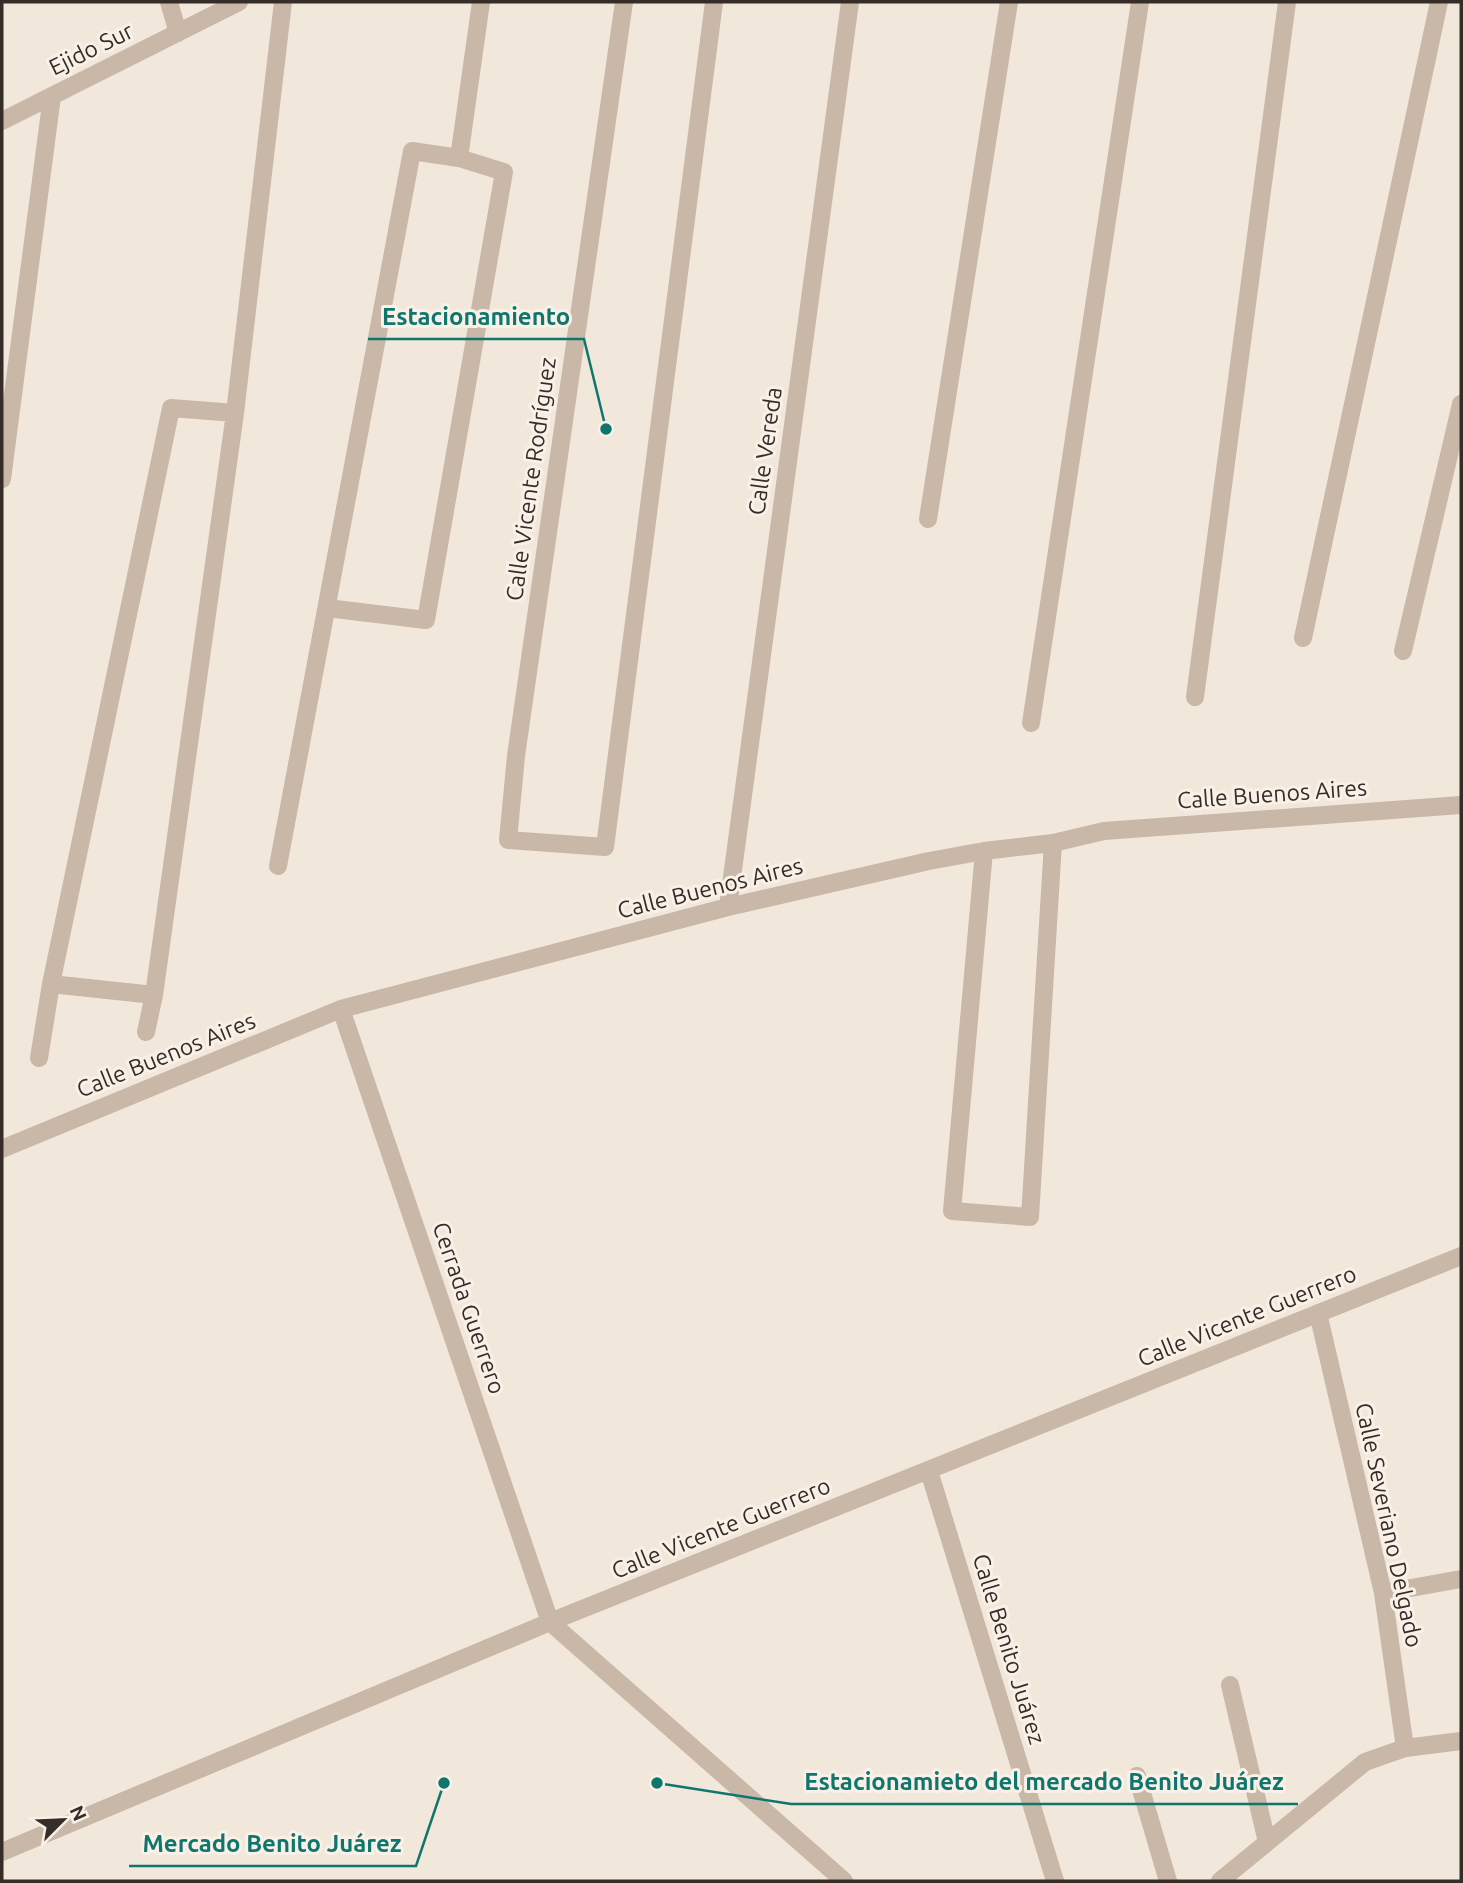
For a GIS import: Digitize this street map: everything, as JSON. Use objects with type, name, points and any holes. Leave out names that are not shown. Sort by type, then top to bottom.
[{"type":"street","points":[[169,2],[178,33]]},
{"type":"street","name":"Ejido Sur","points":[[2,121],[239,2]]},
{"type":"street","points":[[146,1032],[154,995],[235,412],[283,2]]},
{"type":"street","points":[[459,158],[481,2]]},
{"type":"street","name":"Calle Vicente Rodríguez","points":[[624,2],[516,756],[508,840],[605,847],[714,2]]},
{"type":"street","name":"Calle Vereda","points":[[728,907],[850,2]]},
{"type":"street","points":[[928,519],[1009,2]]},
{"type":"street","points":[[1031,723],[1140,2]]},
{"type":"street","points":[[1195,696],[1287,2]]},
{"type":"street","points":[[1303,638],[1439,2]]},
{"type":"street","points":[[2,479],[52,96]]},
{"type":"street","points":[[278,866],[412,151],[459,158],[504,172],[426,620],[327,608]]},
{"type":"street","points":[[1403,651],[1461,404]]},
{"type":"street","points":[[39,1058],[51,984],[171,408],[235,412]]},
{"type":"street","name":"Calle Buenos Aires","points":[[2,1149],[341,1009],[728,907],[929,861],[1052,843],[1104,831],[1461,805]]},
{"type":"street","points":[[984,851],[952,1211],[1030,1217],[1052,843]]},
{"type":"street","points":[[51,984],[154,995]]},
{"type":"street","name":"Cerrada Guerrero","points":[[341,1009],[550,1622]]},
{"type":"street","name":"Calle Vicente Guerrero","points":[[2,1853],[550,1622],[1461,1256]]},
{"type":"street","name":"Calle Severiano Delgado","points":[[1318,1313],[1383,1593],[1405,1748]]},
{"type":"street","name":"Calle Benito Juárez","points":[[929,1471],[1055,1881]]},
{"type":"street","points":[[1383,1593],[1461,1579]]},
{"type":"street","points":[[550,1622],[844,1881]]},
{"type":"street","points":[[1230,1685],[1267,1842]]},
{"type":"street","points":[[1220,1881],[1366,1762],[1405,1748],[1461,1741]]},
{"type":"street","points":[[1138,1776],[1168,1881]]},
{"type":"place","name":"Estacionamiento","points":[[606,429]]},
{"type":"place","name":"Mercado Benito Juárez","points":[[444,1783]]},
{"type":"place","name":"Estacionamieto del mercado Benito Juárez","points":[[657,1783]]}]
